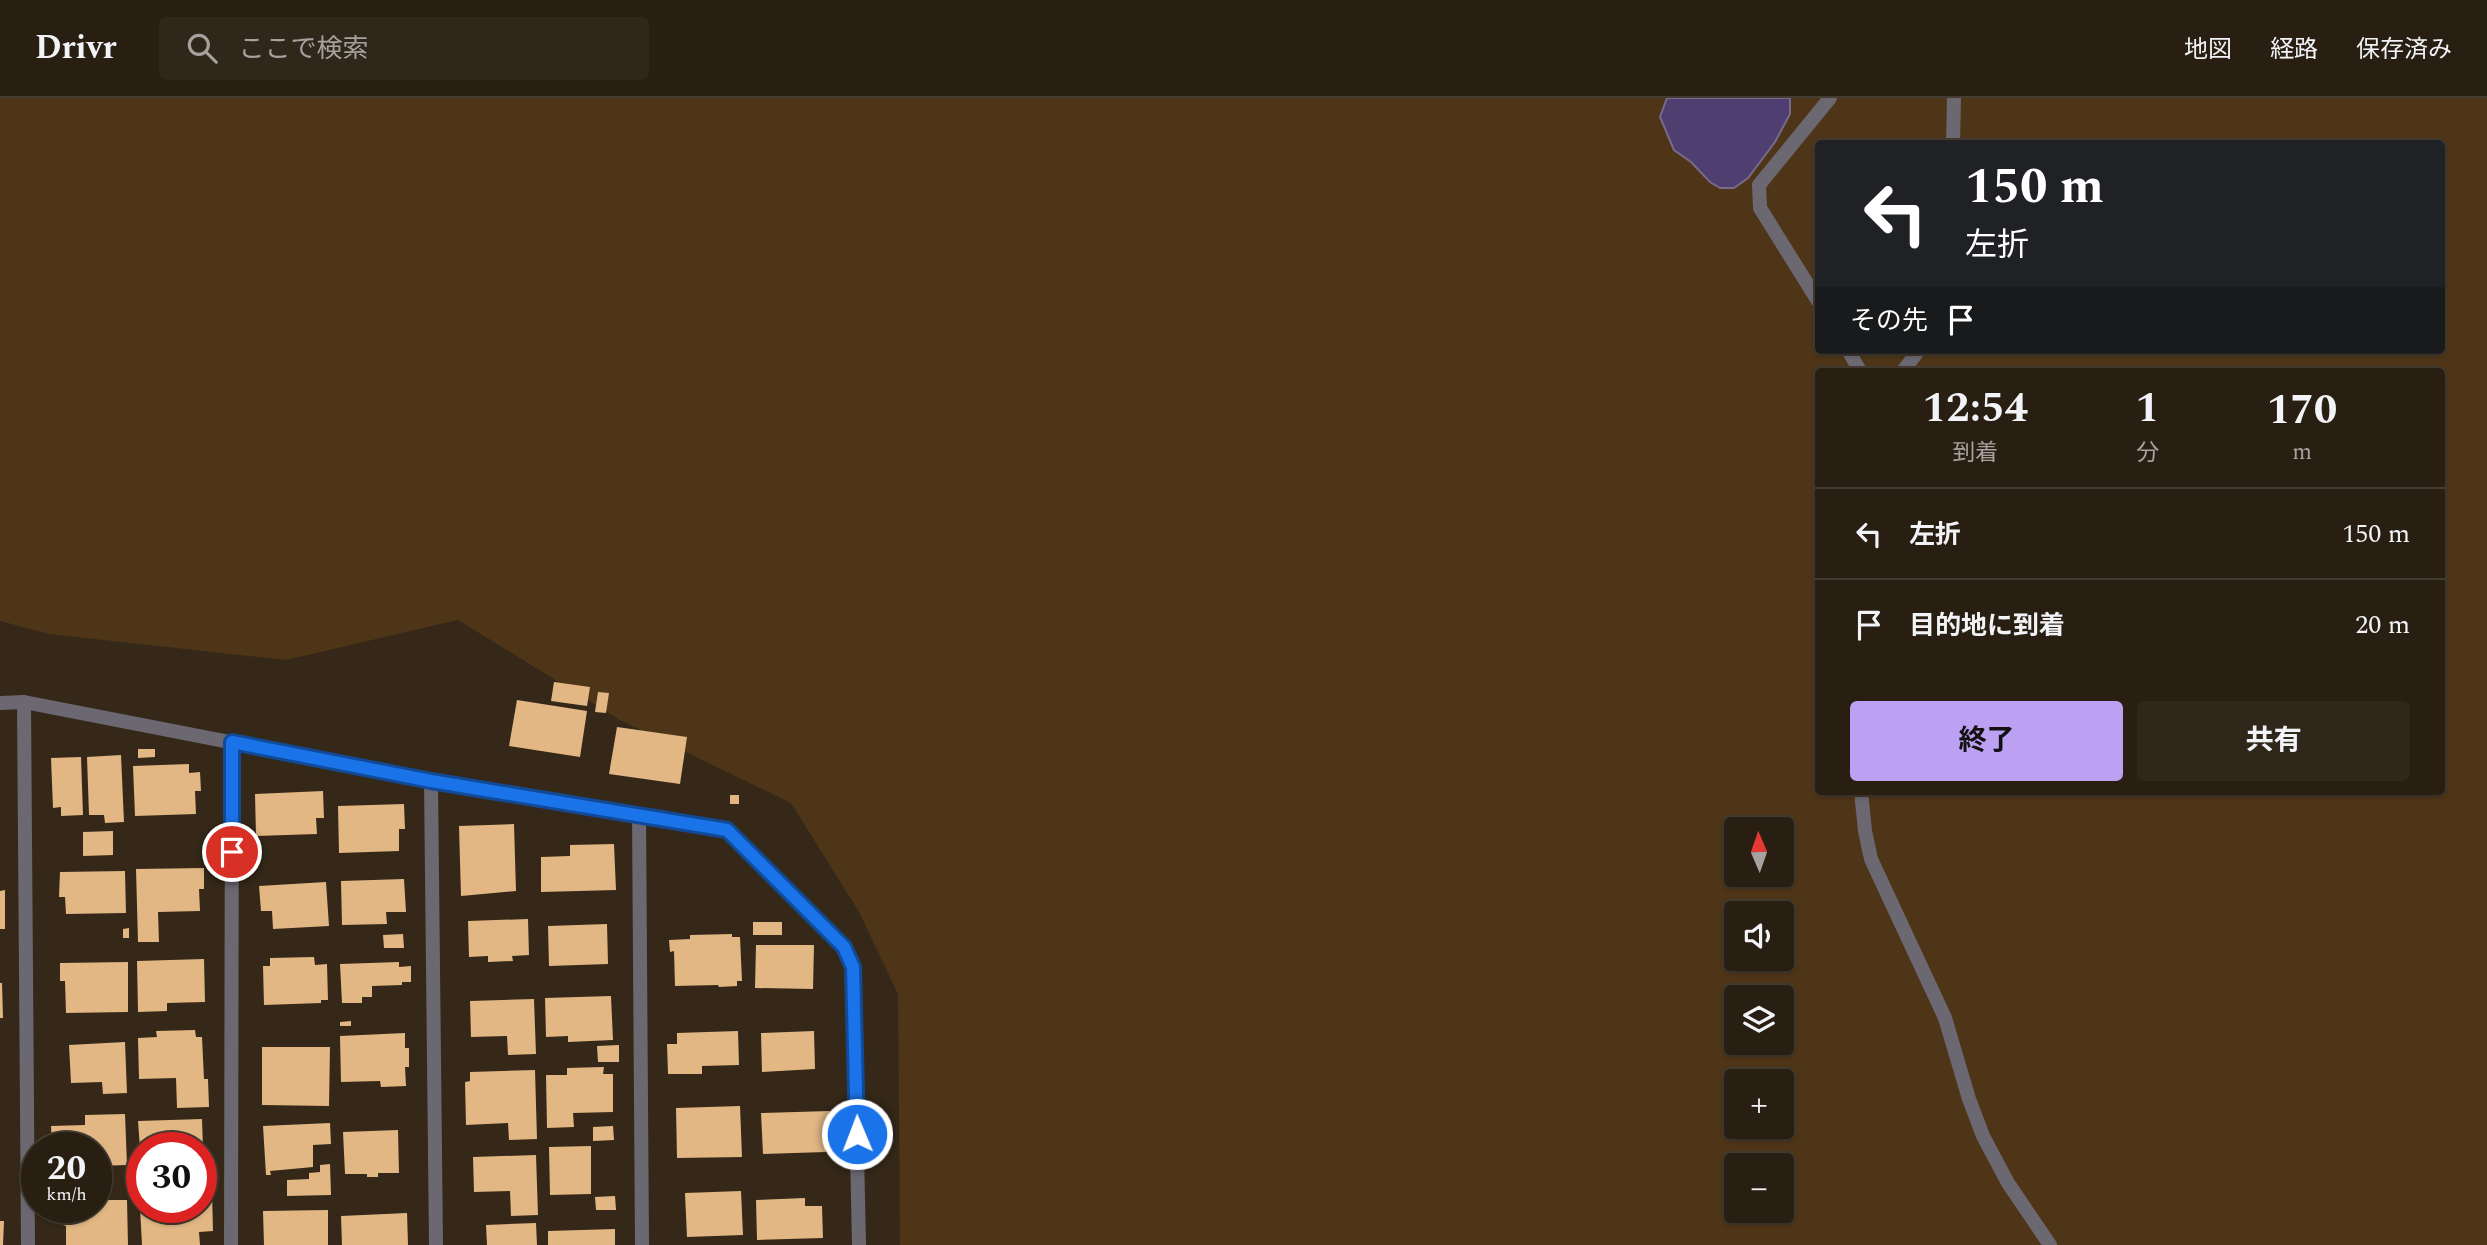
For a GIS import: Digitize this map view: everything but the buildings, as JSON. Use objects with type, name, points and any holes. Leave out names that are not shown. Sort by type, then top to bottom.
[{"type":"street","points":[[1815,296],[1760,208],[1759,185],[1830,98]]},
{"type":"street","points":[[1954,98],[1954,140]]},
{"type":"street","points":[[1905,368],[1916,354]]},
{"type":"street","points":[[24,702],[28,1245]]},
{"type":"street","points":[[0,703],[24,702],[431,781],[727,830],[844,947],[853,967],[859,1245]]},
{"type":"street","points":[[231,1245],[232,742]]},
{"type":"street","points":[[431,781],[436,1245]]},
{"type":"street","points":[[1861,795],[1871,859],[1945,1018],[1969,1100],[1983,1136],[2008,1182],[2050,1245]]},
{"type":"street","points":[[639,814],[642,1245]]},
{"type":"shaded area","points":[[0,98],[2487,98],[2487,1245],[900,1245],[898,994],[859,912],[791,803],[620,720],[458,620],[286,660],[49,634],[0,621]]},
{"type":"shaded area","points":[[1667,98],[1790,98],[1790,114],[1775,142],[1748,178],[1734,188],[1720,188],[1674,150],[1660,117]]},
{"type":"route","points":[[232,852],[232,742],[431,781],[727,830],[844,947],[853,967],[857,1134]]}]
